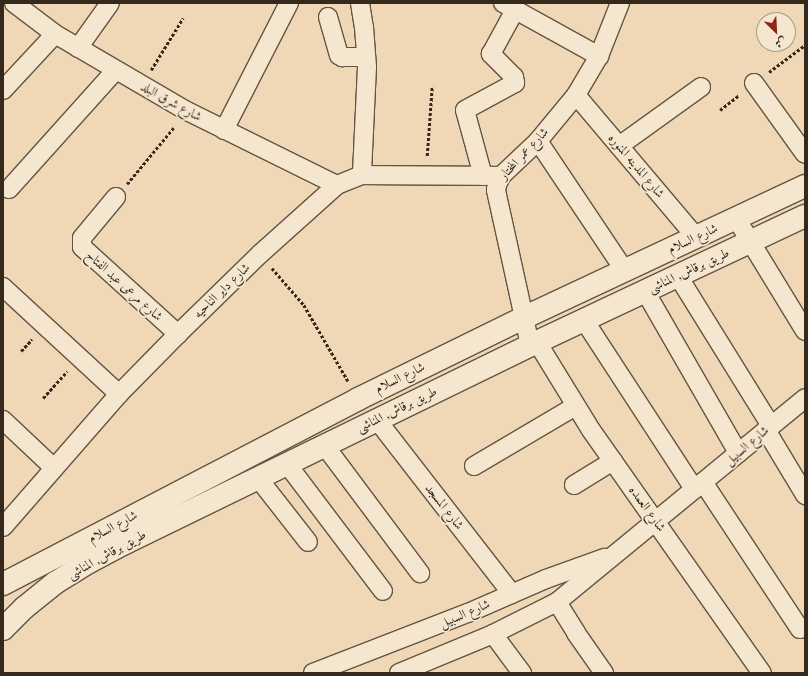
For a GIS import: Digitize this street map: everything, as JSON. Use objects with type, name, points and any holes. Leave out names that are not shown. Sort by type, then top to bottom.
[{"type":"street","points":[[3,13],[13,3]]},
{"type":"street","name":"شارع شرق البلد","points":[[13,3],[55,34],[186,112],[337,185]]},
{"type":"street","points":[[78,48],[110,3]]},
{"type":"street","points":[[224,130],[289,3]]},
{"type":"street","points":[[360,3],[366,56],[366,103],[362,175]]},
{"type":"street","name":"شارع عمر المختار","points":[[533,344],[523,318],[496,190],[501,176],[538,142],[576,95],[599,56],[620,3]]},
{"type":"street","points":[[483,176],[465,110],[515,83],[514,77],[491,54],[509,7],[599,56]]},
{"type":"street","points":[[328,18],[339,55],[342,57],[366,56]]},
{"type":"street","points":[[3,90],[55,34]]},
{"type":"street","points":[[9,189],[115,70]]},
{"type":"street","points":[[754,84],[805,154]]},
{"type":"street","points":[[619,146],[701,87]]},
{"type":"street","name":"شارع المدينه المنوره","points":[[576,95],[696,237]]},
{"type":"street","points":[[538,142],[625,271]]},
{"type":"street","name":"شارع داير الناحيه","points":[[3,527],[119,394],[260,254],[337,185],[362,175],[501,176]]},
{"type":"street","name":"شارع السلام","points":[[3,584],[358,399],[523,318],[805,186]]},
{"type":"street","name":"شارع مرعى عبد الفتاح","points":[[116,197],[82,238],[82,248],[178,334]]},
{"type":"street","name":"طريق برقاش, المناشى","points":[[3,628],[24,608],[56,583],[89,562],[533,344],[805,216]]},
{"type":"street","points":[[736,218],[805,331]]},
{"type":"street","points":[[678,276],[769,428],[805,495]]},
{"type":"street","points":[[3,288],[119,394]]},
{"type":"street","points":[[645,291],[738,453]]},
{"type":"street","points":[[584,320],[698,486],[800,629]]},
{"type":"street","name":"شارع العمده","points":[[533,344],[762,673]]},
{"type":"street","name":"شارع السبيل","points":[[398,673],[493,634],[557,602],[805,398]]},
{"type":"street","points":[[474,466],[576,406]]},
{"type":"street","points":[[3,420],[54,468]]},
{"type":"street","name":"شارع المسجد","points":[[377,420],[512,594]]},
{"type":"street","points":[[324,446],[420,573]]},
{"type":"street","points":[[574,485],[613,461]]},
{"type":"street","points":[[287,464],[383,591]]},
{"type":"street","points":[[258,478],[308,542]]},
{"type":"street","name":"شارع السبيل","points":[[313,673],[419,633],[512,594],[616,554]]},
{"type":"street","points":[[557,602],[576,634],[604,673]]},
{"type":"street","points":[[493,634],[522,673]]},
{"type":"path","points":[[142,86],[183,18]]},
{"type":"path","points":[[426,175],[432,86]]},
{"type":"path","points":[[116,197],[186,112]]},
{"type":"path","points":[[260,254],[304,305],[358,399]]},
{"type":"path","points":[[43,398],[79,357]]}]
